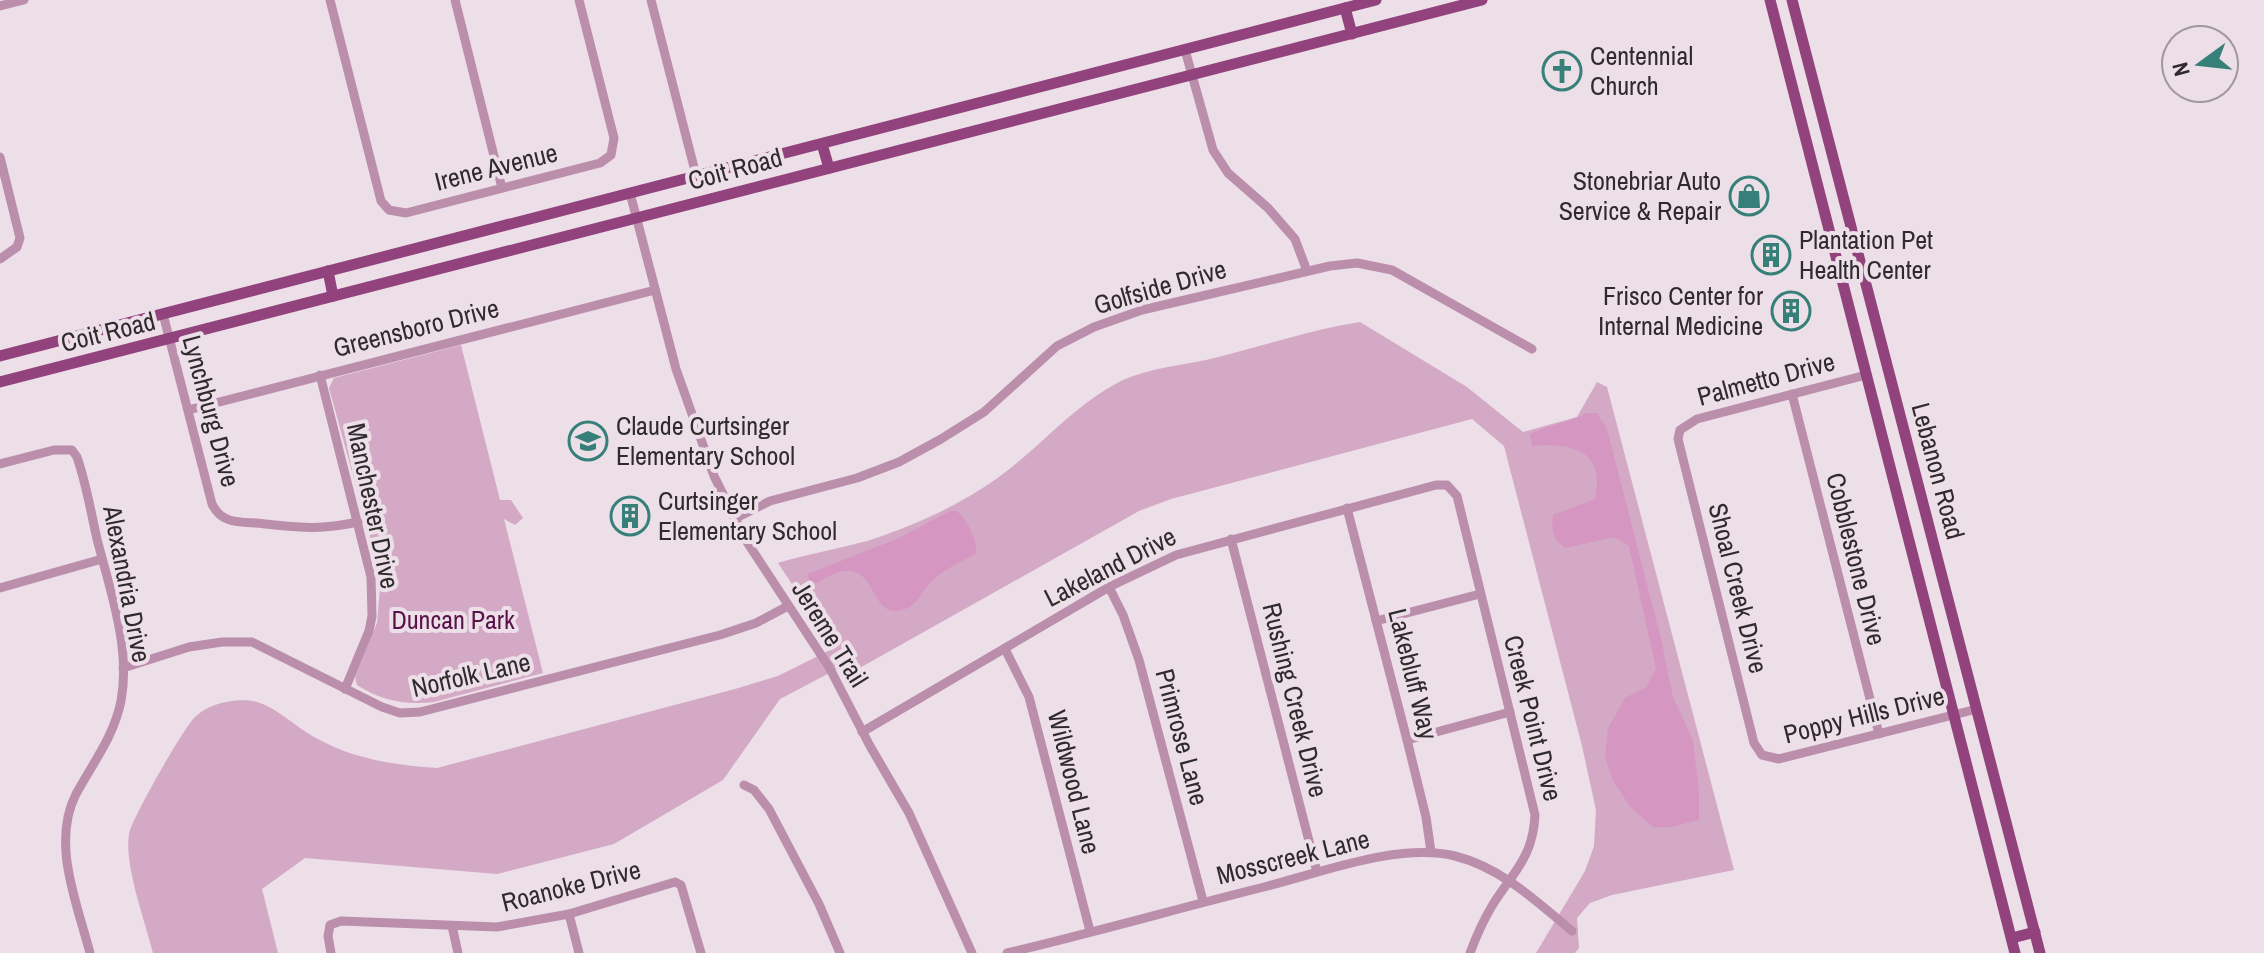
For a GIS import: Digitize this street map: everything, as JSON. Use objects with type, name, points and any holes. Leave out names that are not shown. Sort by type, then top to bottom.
[{"type":"main road","name":"Coit Road","points":[[0,356],[1376,0]]},
{"type":"main road","name":"Coit Road","points":[[0,382],[1482,0]]},
{"type":"main road","name":"Lebanon Road","points":[[1770,0],[2015,953]]},
{"type":"main road","name":"Lebanon Road","points":[[1792,0],[2040,953]]},
{"type":"main road","points":[[1345,8],[1352,34]]},
{"type":"main road","points":[[1797,108],[1819,102]]},
{"type":"main road","points":[[822,144],[829,168]]},
{"type":"main road","points":[[328,271],[333,296]]},
{"type":"main road","points":[[1866,375],[1886,361]]},
{"type":"main road","points":[[1866,375],[1890,375]]},
{"type":"main road","points":[[2012,938],[2035,932]]},
{"type":"street","points":[[0,6],[24,0]]},
{"type":"street","name":"Irene Avenue","points":[[330,0],[381,201],[389,210],[406,213],[600,163],[611,154],[614,138],[579,0]]},
{"type":"street","points":[[455,0],[502,188]]},
{"type":"street","points":[[651,0],[696,175]]},
{"type":"street","points":[[1185,50],[1213,150],[1228,173],[1268,208],[1295,239],[1307,271]]},
{"type":"street","points":[[0,157],[20,234],[18,246],[0,259]]},
{"type":"street","name":"Jereme Trail","points":[[630,193],[693,422],[734,519],[756,558],[829,667],[928,850],[972,953]]},
{"type":"street","name":"Golfside Drive","points":[[734,519],[770,501],[857,478],[899,462],[984,412],[1057,346],[1094,327],[1142,310],[1307,271],[1357,263],[1392,270],[1532,349]]},
{"type":"street","name":"Greensboro Drive","points":[[188,410],[655,290]]},
{"type":"street","name":"Lynchburg Drive","points":[[163,314],[212,504],[221,517],[237,523],[308,529],[358,522]]},
{"type":"street","name":"Manchester Drive","points":[[320,375],[371,577],[372,616],[364,649],[345,689]]},
{"type":"street","name":"Palmetto Drive","points":[[1680,430],[1697,419],[1866,375]]},
{"type":"street","name":"Cobblestone Drive","points":[[1792,394],[1879,734]]},
{"type":"street","name":"Shoal Creek Drive","points":[[1680,430],[1678,439],[1754,743],[1762,755]]},
{"type":"street","name":"Alexandria Drive","points":[[0,464],[54,450],[72,450],[79,463],[120,636],[123,668],[121,699],[115,722],[77,793],[66,826],[65,850],[90,953]]},
{"type":"street","name":"Lakeland Drive","points":[[862,732],[1109,587],[1176,555],[1436,485],[1447,485]]},
{"type":"street","name":"Creek Point Drive","points":[[1447,485],[1457,496],[1535,815],[1529,852],[1485,918],[1470,953]]},
{"type":"street","name":"Lakebluff Way","points":[[1347,508],[1426,817],[1431,852]]},
{"type":"street","name":"Rushing Creek Drive","points":[[1231,539],[1317,872]]},
{"type":"street","points":[[0,588],[102,559]]},
{"type":"street","name":"Primrose Lane","points":[[1109,587],[1139,660],[1203,901]]},
{"type":"street","points":[[1376,621],[1480,594]]},
{"type":"street","name":"Norfolk Lane","points":[[123,668],[189,647],[239,640],[268,647],[392,711],[420,712],[720,635],[756,623],[788,606]]},
{"type":"street","name":"Wildwood Lane","points":[[1005,649],[1029,697],[1090,931]]},
{"type":"street","name":"Poppy Hills Drive","points":[[1762,755],[1779,759],[1977,709]]},
{"type":"street","points":[[1407,740],[1510,712]]},
{"type":"street","points":[[744,785],[754,790],[769,809],[819,904],[840,953]]},
{"type":"street","name":"Mosscreek Lane","points":[[1007,953],[1317,872],[1410,851],[1431,852],[1489,869],[1511,881],[1572,931]]},
{"type":"street","name":"Roanoke Drive","points":[[331,953],[330,925],[349,920],[497,927],[569,914],[678,883],[686,895],[701,953]]},
{"type":"street","points":[[569,914],[579,953]]},
{"type":"street","points":[[452,926],[458,953]]},
{"type":"green space","points":[[1360,322],[1467,387],[1523,432],[1577,417],[1597,382],[1607,387],[1734,870],[1612,895],[1590,903],[1577,918],[1579,948],[1575,953],[1536,953],[1585,871],[1594,846],[1596,810],[1504,446],[1472,419],[1171,499],[1139,511],[849,674],[843,666],[780,699],[723,780],[614,844],[497,874],[305,858],[262,889],[278,953],[153,953],[132,877],[129,834],[179,739],[194,718],[207,708],[232,701],[257,702],[343,751],[389,763],[437,768],[778,676],[834,648],[778,563],[867,541],[952,506],[997,478],[1085,404],[1123,380]]},
{"type":"green space","name":"Duncan Park","points":[[461,345],[500,500],[511,500],[523,518],[515,525],[504,519],[543,673],[434,702],[394,701],[357,685],[355,677],[377,623],[381,577],[329,388],[334,378]]},
{"type":"shaded area","points":[[1587,413],[1597,413],[1607,429],[1673,697],[1693,740],[1699,820],[1671,827],[1653,827],[1631,808],[1613,781],[1605,756],[1608,728],[1625,698],[1646,687],[1656,669],[1629,546],[1614,537],[1566,548],[1558,542],[1553,530],[1553,515],[1595,499],[1595,469],[1590,459],[1572,448],[1532,446],[1530,434]]},
{"type":"shaded area","points":[[950,511],[957,511],[968,525],[976,553],[938,576],[907,608],[890,610],[882,605],[862,576],[852,571],[837,573],[817,583],[809,581],[808,574],[899,538]]},
{"type":"place","name":"Centennial Church","points":[[1562,71]]},
{"type":"place","name":"Stonebriar Auto Service & Repair","points":[[1749,196]]},
{"type":"place","name":"Plantation Pet Health Center","points":[[1771,255]]},
{"type":"place","name":"Frisco Center for Internal Medicine","points":[[1791,311]]},
{"type":"place","name":"Claude Curtsinger Elementary School","points":[[588,441]]},
{"type":"place","name":"Curtsinger Elementary School","points":[[630,516]]}]
